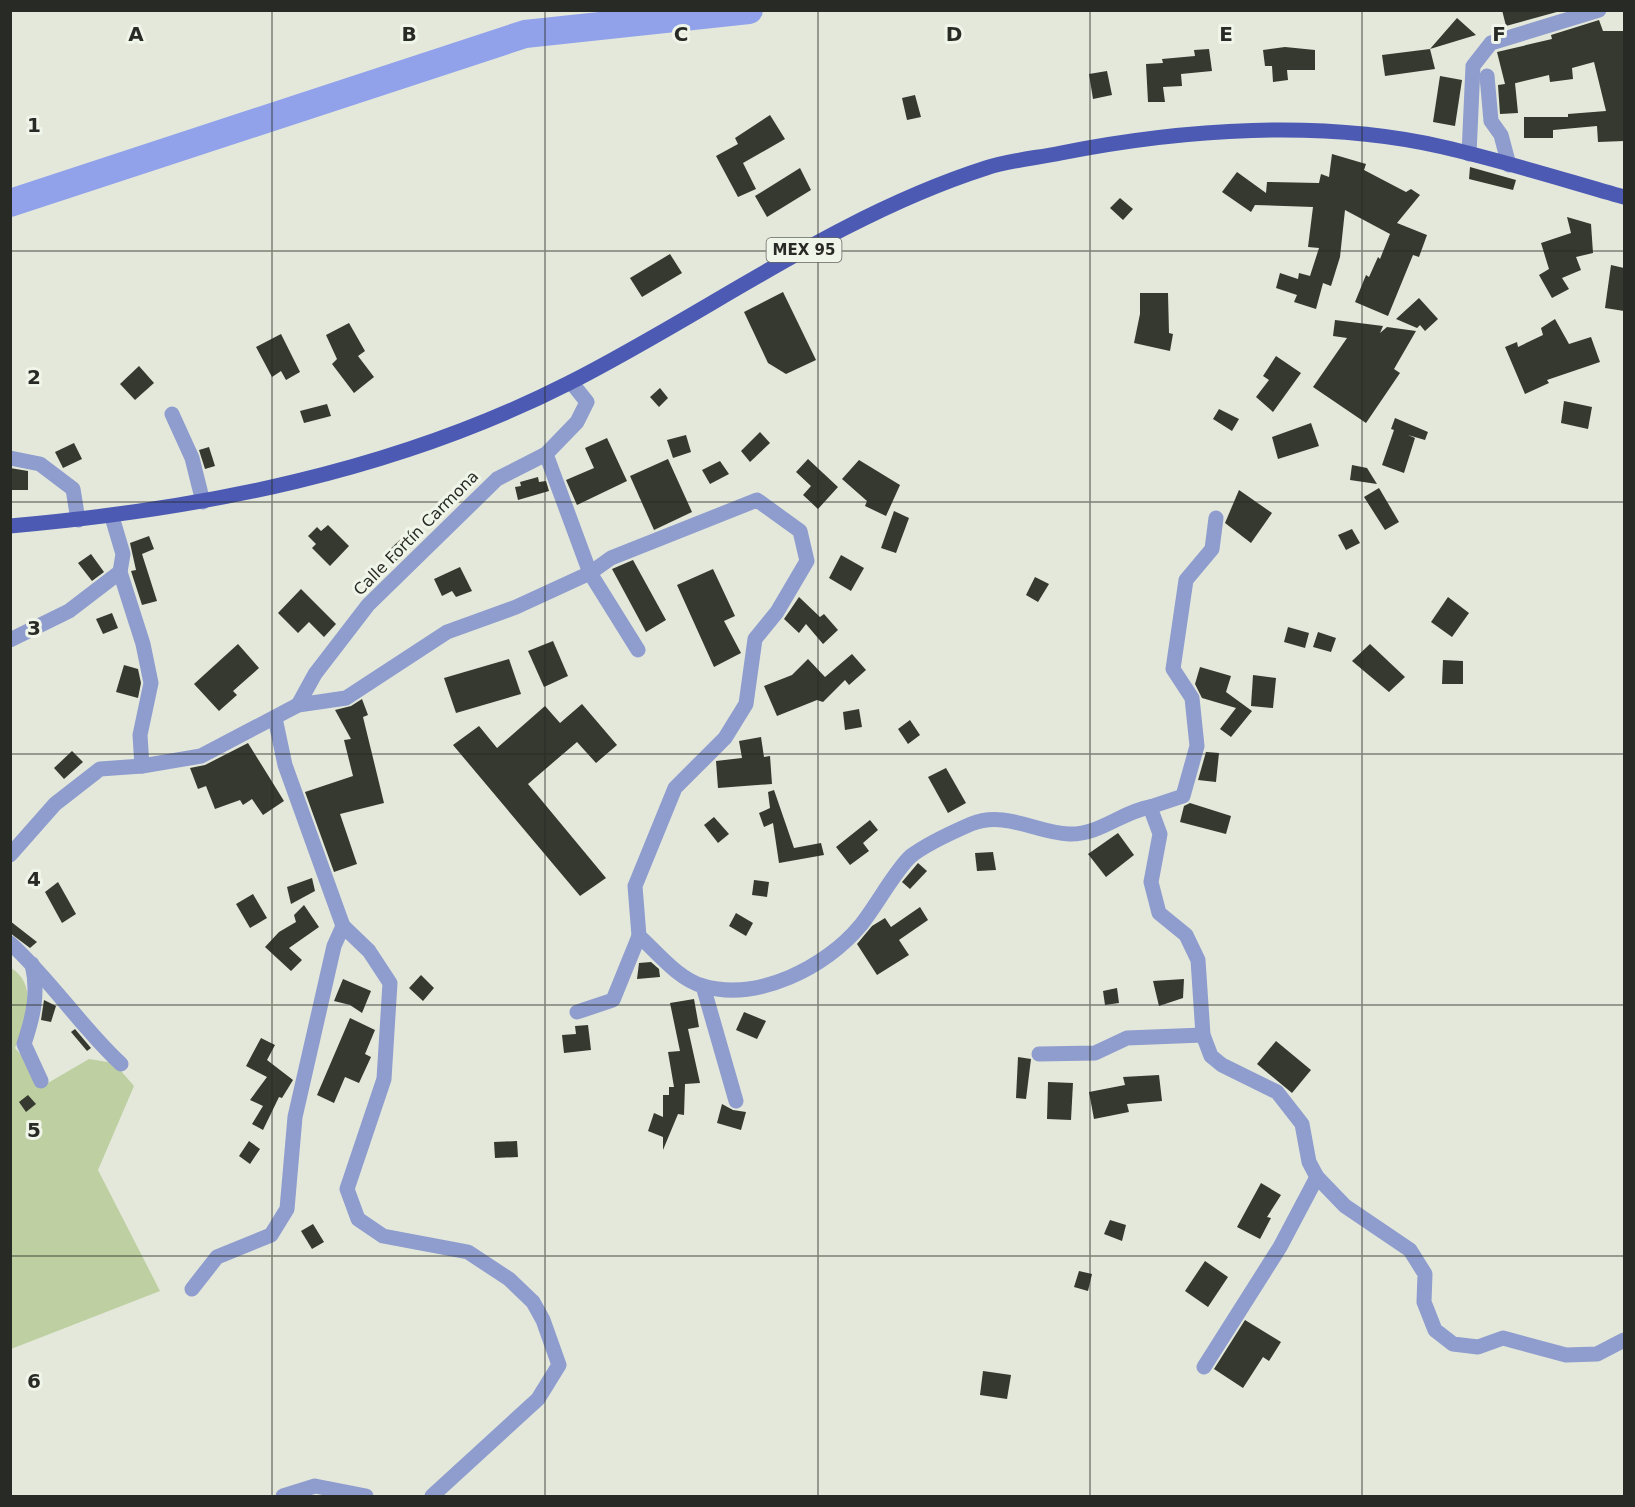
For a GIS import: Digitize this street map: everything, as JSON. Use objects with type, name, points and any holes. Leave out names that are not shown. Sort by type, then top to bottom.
[{"type":"main road","name":"MEX 95","points":[[10,526],[112,517],[203,502],[409,452],[495,418],[571,382],[854,222],[935,187],[990,167],[1161,136],[1288,131],[1371,136],[1441,146],[1624,197]]},
{"type":"street","points":[[1469,154],[1473,66],[1491,43],[1599,10]]},
{"type":"street","points":[[1487,76],[1491,121],[1502,135],[1509,165]]},
{"type":"street","name":"Calle Fortín Carmona","points":[[298,705],[315,674],[368,605],[416,556],[498,479],[546,454],[577,422],[587,402],[571,382]]},
{"type":"street","points":[[172,414],[192,458],[203,502]]},
{"type":"street","points":[[546,454],[590,573],[638,650]]},
{"type":"street","points":[[10,458],[40,464],[73,489],[78,520]]},
{"type":"street","points":[[10,855],[55,804],[100,769],[142,766],[201,756],[298,705],[346,698],[447,632],[516,607],[590,573],[611,558],[757,500],[800,531],[807,561],[777,612],[755,639],[746,704],[725,738],[675,788],[634,886],[639,936],[613,1000],[577,1012]]},
{"type":"street","points":[[112,517],[123,554],[120,572],[143,644],[151,683],[140,735],[142,766]]},
{"type":"street","points":[[639,936],[675,970],[703,986],[749,990],[811,969],[859,927],[911,856],[974,823],[1012,820],[1069,834],[1099,830],[1131,810],[1150,807],[1183,796],[1197,746],[1192,698],[1173,669],[1186,580],[1212,549],[1216,518]]},
{"type":"street","points":[[10,640],[69,611],[120,572]]},
{"type":"street","points":[[275,718],[285,765],[343,926],[369,951],[390,984],[384,1079],[347,1189],[358,1219],[383,1236],[468,1251],[509,1279],[533,1302],[543,1320],[559,1365],[538,1399],[432,1497]]},
{"type":"street","points":[[1150,807],[1160,834],[1151,882],[1159,913],[1186,934],[1198,960],[1203,1035],[1211,1056],[1222,1065],[1277,1092],[1302,1124],[1309,1162],[1317,1177],[1345,1206],[1410,1250],[1425,1274],[1424,1302],[1435,1330],[1453,1344],[1478,1347],[1503,1338],[1566,1355],[1597,1354],[1624,1340]]},
{"type":"street","points":[[192,1289],[217,1257],[271,1235],[287,1209],[295,1117],[334,946],[343,926]]},
{"type":"street","points":[[10,943],[32,963],[103,1048],[121,1064]]},
{"type":"street","points":[[32,963],[36,981],[34,1012],[24,1044],[41,1081]]},
{"type":"street","points":[[703,986],[736,1101]]},
{"type":"street","points":[[1039,1054],[1095,1053],[1127,1038],[1203,1035]]},
{"type":"street","points":[[1203,1367],[1280,1247],[1317,1177]]},
{"type":"street","points":[[283,1497],[315,1486],[366,1497]]},
{"type":"green space","points":[[11,968],[20,975],[25,984],[28,1005],[15,1048],[30,1065],[41,1087],[89,1059],[114,1063],[134,1086],[98,1170],[160,1291],[11,1349]]},
{"type":"building","points":[[1502,10],[1564,10],[1506,26]]},
{"type":"building","points":[[1457,18],[1476,35],[1430,49]]},
{"type":"building","points":[[1599,20],[1603,31],[1624,31],[1624,141],[1598,142],[1597,126],[1553,130],[1553,138],[1524,138],[1524,117],[1568,117],[1568,114],[1606,111],[1594,62],[1572,68],[1573,79],[1550,82],[1549,75],[1515,83],[1518,113],[1500,114],[1498,85],[1505,84],[1497,52],[1552,39],[1551,35]]},
{"type":"building","points":[[1285,47],[1315,50],[1315,70],[1287,70],[1288,80],[1273,82],[1272,66],[1265,66],[1263,50]]},
{"type":"building","points":[[1209,49],[1212,71],[1181,74],[1182,86],[1163,87],[1165,102],[1148,102],[1146,64],[1163,63],[1162,59],[1195,56],[1194,50]]},
{"type":"building","points":[[1430,49],[1435,69],[1385,76],[1382,55]]},
{"type":"building","points":[[1107,71],[1112,95],[1093,99],[1089,74]]},
{"type":"building","points":[[1440,76],[1462,80],[1455,126],[1433,122]]},
{"type":"building","points":[[915,95],[921,117],[907,120],[902,98]]},
{"type":"building","points":[[770,115],[785,139],[743,163],[756,189],[738,197],[716,156],[738,144],[735,138]]},
{"type":"building","points":[[1332,154],[1366,164],[1364,170],[1406,192],[1411,189],[1420,195],[1397,223],[1427,235],[1419,257],[1413,255],[1388,316],[1355,302],[1366,275],[1369,277],[1378,257],[1380,259],[1390,234],[1345,210],[1340,257],[1331,286],[1323,283],[1316,309],[1294,302],[1297,295],[1276,288],[1280,273],[1298,279],[1299,273],[1310,276],[1319,248],[1308,247],[1313,207],[1255,205],[1251,212],[1222,192],[1237,172],[1266,193],[1267,182],[1319,183],[1321,174],[1329,177]]},
{"type":"building","points":[[1470,167],[1516,180],[1513,190],[1469,179]]},
{"type":"building","points":[[800,168],[811,190],[767,217],[755,196]]},
{"type":"building","points":[[1120,198],[1133,209],[1123,220],[1110,208]]},
{"type":"building","points":[[1567,217],[1591,224],[1593,253],[1576,257],[1581,270],[1562,278],[1569,289],[1552,298],[1539,275],[1549,269],[1541,243],[1571,233]]},
{"type":"building","points":[[670,254],[682,273],[642,297],[630,278]]},
{"type":"building","points":[[1611,265],[1624,268],[1624,311],[1605,308]]},
{"type":"building","points":[[783,292],[816,360],[786,374],[768,363],[744,312]]},
{"type":"building","points":[[1140,293],[1168,293],[1169,333],[1173,334],[1170,351],[1134,343],[1140,314]]},
{"type":"building","points":[[1419,298],[1438,319],[1425,331],[1420,325],[1417,328],[1396,319]]},
{"type":"building","points":[[1555,319],[1569,344],[1591,337],[1600,362],[1547,380],[1549,383],[1525,394],[1505,347],[1517,342],[1518,347],[1543,335],[1541,328]]},
{"type":"building","points":[[1335,320],[1383,326],[1380,333],[1387,327],[1416,331],[1394,369],[1400,373],[1366,423],[1313,387],[1347,338],[1333,336]]},
{"type":"building","points":[[349,323],[365,351],[358,356],[374,377],[354,393],[332,364],[337,359],[326,335]]},
{"type":"building","points":[[281,334],[300,372],[286,380],[281,371],[272,377],[256,347]]},
{"type":"building","points":[[1276,356],[1301,373],[1273,412],[1256,397],[1269,380],[1263,376]]},
{"type":"building","points":[[139,366],[154,383],[135,400],[120,384]]},
{"type":"building","points":[[660,388],[668,398],[659,407],[650,397]]},
{"type":"building","points":[[1564,401],[1592,407],[1588,429],[1561,423]]},
{"type":"building","points":[[327,404],[331,416],[304,423],[300,411]]},
{"type":"building","points":[[1219,409],[1239,419],[1232,431],[1213,419]]},
{"type":"building","points":[[1395,418],[1428,432],[1425,440],[1408,435],[1415,438],[1404,473],[1382,465],[1394,430],[1391,429]]},
{"type":"building","points":[[1311,423],[1319,446],[1278,459],[1272,437]]},
{"type":"building","points":[[760,432],[770,443],[750,462],[741,451]]},
{"type":"building","points":[[686,435],[691,452],[673,458],[667,440]]},
{"type":"building","points":[[607,438],[627,481],[577,505],[566,480],[594,468],[585,448]]},
{"type":"building","points":[[74,443],[82,459],[63,468],[55,452]]},
{"type":"building","points":[[209,447],[215,466],[205,469],[199,450]]},
{"type":"building","points":[[668,459],[692,512],[654,530],[630,476]]},
{"type":"building","points":[[808,459],[838,487],[818,509],[803,495],[811,486],[796,472]]},
{"type":"building","points":[[859,460],[900,485],[886,516],[865,506],[867,501],[842,479]]},
{"type":"building","points":[[720,461],[729,474],[710,484],[702,470]]},
{"type":"building","points":[[1352,465],[1367,468],[1377,484],[1350,480]]},
{"type":"building","points":[[10,468],[28,471],[28,490],[10,490]]},
{"type":"building","points":[[538,477],[539,482],[546,481],[549,491],[518,500],[515,487],[521,486],[520,482]]},
{"type":"building","points":[[1379,488],[1399,522],[1385,530],[1364,497]]},
{"type":"building","points":[[1239,490],[1272,513],[1251,543],[1225,523]]},
{"type":"building","points":[[894,511],[909,518],[896,553],[881,548]]},
{"type":"building","points":[[328,525],[349,546],[330,566],[312,548],[316,544],[308,536],[317,527],[321,531]]},
{"type":"building","points":[[1352,529],[1360,543],[1346,550],[1338,535]]},
{"type":"building","points":[[149,536],[154,549],[142,554],[157,601],[142,605],[131,571],[136,570],[130,543]]},
{"type":"building","points":[[404,536],[413,545],[393,564],[384,555]]},
{"type":"building","points":[[91,554],[104,572],[92,581],[78,563]]},
{"type":"building","points":[[841,555],[864,568],[851,591],[829,578]]},
{"type":"building","points":[[633,560],[666,620],[646,632],[612,569]]},
{"type":"building","points":[[460,567],[472,591],[456,597],[452,591],[442,596],[434,579]]},
{"type":"building","points":[[713,569],[735,616],[724,621],[741,653],[714,667],[677,585]]},
{"type":"building","points":[[1035,577],[1049,584],[1038,602],[1026,595]]},
{"type":"building","points":[[301,589],[336,624],[324,637],[309,622],[298,633],[278,613]]},
{"type":"building","points":[[799,597],[820,617],[824,614],[838,630],[823,644],[806,624],[799,633],[784,619]]},
{"type":"building","points":[[1448,597],[1469,613],[1452,637],[1431,622]]},
{"type":"building","points":[[112,613],[118,628],[103,634],[96,619]]},
{"type":"building","points":[[1288,627],[1309,633],[1305,648],[1284,642]]},
{"type":"building","points":[[1318,632],[1336,638],[1331,652],[1313,647]]},
{"type":"building","points":[[553,641],[568,676],[544,687],[528,651]]},
{"type":"building","points":[[238,644],[259,668],[233,691],[237,695],[219,711],[194,684]]},
{"type":"building","points":[[1370,644],[1405,677],[1389,692],[1352,661]]},
{"type":"building","points":[[852,654],[866,670],[849,685],[845,680],[823,702],[817,700],[777,716],[764,686],[792,675],[808,659],[825,677]]},
{"type":"building","points":[[509,659],[521,694],[456,713],[444,678]]},
{"type":"building","points":[[1443,660],[1463,661],[1463,684],[1442,684]]},
{"type":"building","points":[[124,665],[138,669],[141,683],[138,698],[116,692]]},
{"type":"building","points":[[1200,667],[1231,676],[1226,692],[1252,711],[1231,737],[1220,729],[1236,708],[1202,698],[1195,684]]},
{"type":"building","points":[[1253,675],[1276,678],[1273,708],[1251,706]]},
{"type":"building","points":[[362,699],[368,715],[363,717],[384,803],[340,814],[357,864],[334,872],[305,792],[353,776],[344,740],[351,739],[335,710],[351,706]]},
{"type":"building","points":[[582,704],[617,745],[596,763],[577,742],[528,784],[606,878],[580,896],[453,745],[479,726],[497,748],[545,706],[560,723]]},
{"type":"building","points":[[859,709],[862,727],[845,730],[843,712]]},
{"type":"building","points":[[910,720],[920,735],[908,744],[898,729]]},
{"type":"building","points":[[761,737],[764,757],[770,756],[772,784],[718,788],[716,761],[742,758],[739,741]]},
{"type":"building","points":[[248,743],[284,801],[263,815],[252,799],[243,805],[240,800],[215,809],[206,786],[198,789],[190,768],[205,765]]},
{"type":"building","points":[[72,751],[83,762],[64,779],[54,768]]},
{"type":"building","points":[[1206,752],[1219,753],[1216,782],[1198,780]]},
{"type":"building","points":[[946,768],[966,803],[948,813],[928,777]]},
{"type":"building","points":[[774,790],[794,848],[821,843],[824,855],[779,863],[773,823],[764,827],[759,813],[770,808],[768,792]]},
{"type":"building","points":[[1190,803],[1231,816],[1226,834],[1180,822],[1184,806]]},
{"type":"building","points":[[714,817],[729,834],[718,843],[704,825]]},
{"type":"building","points":[[870,820],[878,830],[863,843],[869,851],[850,865],[836,847]]},
{"type":"building","points":[[1118,833],[1134,855],[1106,877],[1088,854]]},
{"type":"building","points":[[993,852],[996,870],[977,871],[975,853]]},
{"type":"building","points":[[918,863],[927,871],[910,889],[902,882]]},
{"type":"building","points":[[312,878],[315,891],[291,904],[287,887]]},
{"type":"building","points":[[754,880],[769,882],[767,897],[752,895]]},
{"type":"building","points":[[58,882],[76,914],[62,923],[45,892]]},
{"type":"building","points":[[253,894],[267,918],[250,928],[236,904]]},
{"type":"building","points":[[304,905],[319,927],[289,948],[302,960],[291,971],[265,947],[279,932],[296,922],[294,915]]},
{"type":"building","points":[[920,907],[928,920],[899,940],[909,955],[877,975],[857,944],[872,926],[885,918],[891,927]]},
{"type":"building","points":[[736,913],[753,923],[746,936],[729,926]]},
{"type":"building","points":[[10,921],[37,942],[30,948],[10,933]]},
{"type":"building","points":[[651,962],[659,969],[660,977],[637,979],[639,963]]},
{"type":"building","points":[[421,975],[434,988],[423,1001],[409,988]]},
{"type":"building","points":[[343,979],[371,991],[362,1013],[350,1005],[334,1001]]},
{"type":"building","points":[[1184,979],[1183,998],[1159,1006],[1153,981]]},
{"type":"building","points":[[1117,988],[1119,1003],[1105,1005],[1103,991]]},
{"type":"building","points":[[694,999],[699,1027],[688,1029],[700,1083],[685,1084],[684,1115],[678,1114],[663,1150],[663,1137],[648,1131],[654,1113],[663,1117],[663,1095],[669,1095],[669,1087],[674,1087],[668,1052],[680,1051],[670,1003]]},
{"type":"building","points":[[44,1000],[56,1006],[51,1022],[41,1020]]},
{"type":"building","points":[[744,1012],[766,1021],[757,1039],[736,1030]]},
{"type":"building","points":[[350,1018],[375,1030],[365,1054],[371,1057],[359,1083],[345,1077],[334,1103],[317,1095]]},
{"type":"building","points":[[588,1025],[591,1050],[564,1053],[562,1035],[576,1034],[575,1026]]},
{"type":"building","points":[[75,1029],[91,1048],[87,1051],[71,1032]]},
{"type":"building","points":[[261,1038],[275,1045],[267,1060],[293,1080],[282,1098],[279,1097],[263,1130],[252,1124],[263,1106],[250,1100],[267,1077],[246,1066]]},
{"type":"building","points":[[1276,1041],[1311,1070],[1292,1093],[1257,1064]]},
{"type":"building","points":[[1018,1057],[1031,1059],[1026,1099],[1016,1098]]},
{"type":"building","points":[[1159,1075],[1162,1101],[1127,1104],[1129,1112],[1094,1119],[1089,1092],[1125,1085],[1123,1077]]},
{"type":"building","points":[[1048,1082],[1073,1083],[1071,1120],[1047,1119]]},
{"type":"building","points":[[28,1095],[36,1104],[26,1112],[19,1102]]},
{"type":"building","points":[[722,1104],[733,1110],[746,1112],[741,1130],[717,1123]]},
{"type":"building","points":[[249,1141],[260,1149],[250,1164],[239,1156]]},
{"type":"building","points":[[517,1141],[518,1157],[495,1158],[494,1142]]},
{"type":"building","points":[[1261,1183],[1281,1195],[1267,1217],[1271,1218],[1260,1239],[1237,1227]]},
{"type":"building","points":[[1110,1220],[1126,1225],[1122,1241],[1104,1234]]},
{"type":"building","points":[[313,1224],[324,1242],[312,1249],[301,1231]]},
{"type":"building","points":[[1205,1261],[1228,1277],[1208,1307],[1185,1291]]},
{"type":"building","points":[[1079,1271],[1092,1274],[1088,1291],[1074,1287]]},
{"type":"building","points":[[1245,1320],[1281,1342],[1269,1361],[1263,1357],[1243,1388],[1214,1369]]},
{"type":"building","points":[[983,1371],[1011,1375],[1007,1399],[980,1395]]},
{"type":"waterway","points":[[10,203],[525,34],[749,10]]}]
